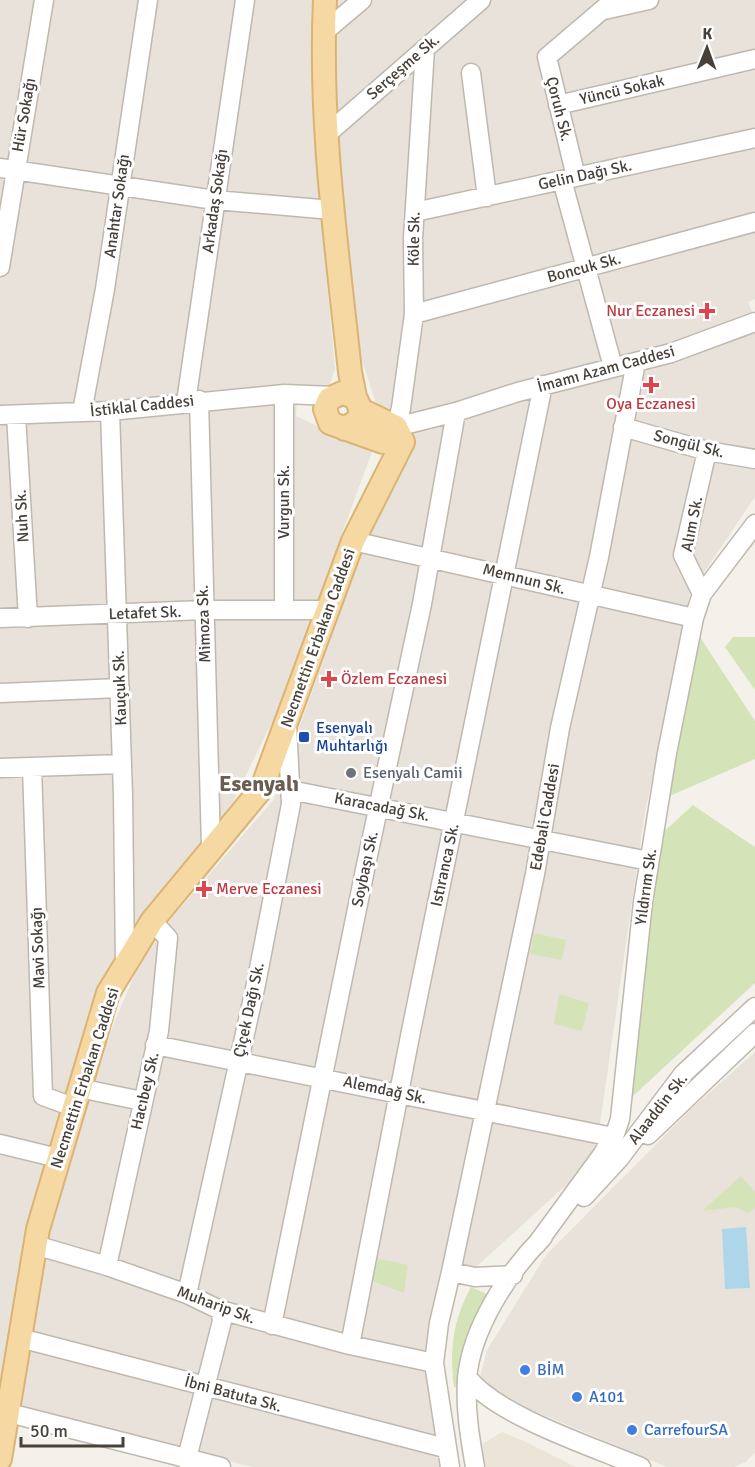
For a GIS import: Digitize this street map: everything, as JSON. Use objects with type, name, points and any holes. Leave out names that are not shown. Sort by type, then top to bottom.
[{"type":"main road","points":[[325,0],[323,95],[332,210],[346,336],[346,399],[358,420],[336,424]]},
{"type":"main road","points":[[346,399],[394,437]]},
{"type":"main road","points":[[346,399],[325,409],[336,424],[394,437]]},
{"type":"main road","name":"Necmettin Erbakan Caddesi","points":[[0,1459],[35,1245],[58,1158],[108,993],[152,921],[262,788],[353,540],[394,437]]},
{"type":"street","name":"Hür Sokağı","points":[[0,267],[7,169],[44,0]]},
{"type":"street","name":"Anahtar Sokağı","points":[[82,412],[105,289],[148,0]]},
{"type":"street","name":"Arkadaş Sokağı","points":[[192,401],[215,200],[245,0]]},
{"type":"street","points":[[323,33],[362,0]]},
{"type":"street","name":"Serçeşme Sk.","points":[[326,135],[481,0]]},
{"type":"street","points":[[609,5],[649,0]]},
{"type":"street","name":"Çoruh Sk.","points":[[609,5],[547,57],[558,105],[586,268],[613,367]]},
{"type":"street","name":"Köle Sk.","points":[[394,437],[401,408],[414,314],[414,213],[425,49]]},
{"type":"street","name":"Yüncü Sokak","points":[[558,105],[755,59]]},
{"type":"street","points":[[471,73],[487,197]]},
{"type":"street","name":"Gelin Dağı Sk.","points":[[414,213],[755,138]]},
{"type":"street","points":[[7,169],[215,200],[332,210]]},
{"type":"street","name":"Boncuk Sk.","points":[[414,314],[755,222]]},
{"type":"street","name":"İmamı Azam Caddesi","points":[[394,437],[456,412],[543,385],[671,353],[755,322]]},
{"type":"street","name":"Edebali Caddesi","points":[[450,1467],[445,1448],[434,1363],[439,1323],[541,839],[560,728],[590,596],[636,362]]},
{"type":"street","name":"Istıranca Sk.","points":[[350,1345],[543,385]]},
{"type":"street","points":[[284,394],[316,409],[336,424]]},
{"type":"street","name":"İstiklal Caddesi","points":[[8,415],[110,411],[192,401],[284,394],[346,399]]},
{"type":"street","name":"Vurgun Sk.","points":[[284,394],[284,610]]},
{"type":"street","name":"Mimoza Sk.","points":[[192,401],[204,610],[211,847]]},
{"type":"street","name":"Kauçuk Sk.","points":[[110,411],[120,688],[125,965]]},
{"type":"street","name":"Soybaşı Sk.","points":[[272,1325],[430,557],[456,412]]},
{"type":"street","name":"Nuh Sk.","points":[[8,415],[28,618]]},
{"type":"street","name":"Songül Sk.","points":[[623,427],[707,451],[755,459]]},
{"type":"street","name":"Alım Sk.","points":[[702,594],[683,555],[707,451]]},
{"type":"street","name":"Yıldırım Sk.","points":[[513,1275],[583,1189],[614,1137],[620,1119],[649,861],[694,618],[702,594],[755,524]]},
{"type":"street","name":"Memnun Sk.","points":[[353,540],[694,618]]},
{"type":"street","name":"Letafet Sk.","points":[[0,618],[204,610],[327,610]]},
{"type":"street","points":[[0,693],[120,688]]},
{"type":"street","name":"Çiçek Dağı Sk.","points":[[187,1294],[291,804],[287,723]]},
{"type":"street","points":[[0,768],[122,764]]},
{"type":"street","name":"Mavi Sokağı","points":[[32,767],[43,1096],[76,1097]]},
{"type":"street","name":"Karacadağ Sk.","points":[[290,790],[649,861]]},
{"type":"street","name":"Hacıbey Sk.","points":[[107,1266],[156,1045],[168,938],[152,921]]},
{"type":"street","name":"Alaaddin Sk.","points":[[619,1159],[683,1074],[755,1007]]},
{"type":"street","name":"Alaaddin Sk.","points":[[619,1159],[658,1126],[755,1033]]},
{"type":"street","name":"Alemdağ Sk.","points":[[156,1045],[614,1137]]},
{"type":"street","points":[[76,1097],[142,1101]]},
{"type":"street","points":[[0,1144],[58,1158]]},
{"type":"street","name":"Yıldırım Sk.","points":[[583,1189],[619,1159]]},
{"type":"street","name":"Muharip Sk.","points":[[35,1245],[107,1266],[187,1294],[220,1310],[350,1345],[434,1363]]},
{"type":"street","points":[[451,1272],[475,1277],[513,1275]]},
{"type":"street","points":[[475,1467],[468,1424],[467,1377],[481,1330],[513,1275]]},
{"type":"street","points":[[188,1462],[222,1321],[220,1310]]},
{"type":"street","name":"İbni Batuta Sk.","points":[[20,1338],[445,1448]]},
{"type":"street","points":[[467,1377],[508,1411],[640,1467]]},
{"type":"street","points":[[468,1424],[476,1415],[487,1411],[508,1411]]},
{"type":"street","points":[[9,1413],[188,1462],[222,1467]]},
{"type":"shaded area","points":[[0,0],[316,0],[316,160],[335,369],[329,386],[298,386],[296,416],[372,452],[341,536],[293,688],[267,732],[233,802],[152,906],[30,1228],[17,1285],[0,1410]]},
{"type":"shaded area","points":[[335,0],[755,0],[755,299],[748,302],[755,319],[755,497],[690,593],[644,818],[595,1159],[476,1267],[444,1261],[429,1349],[439,1467],[253,1467],[21,1412],[47,1236],[100,1056],[137,969],[170,920],[274,799],[360,556],[407,458],[408,415],[377,406],[353,335],[331,80]]},
{"type":"shaded area","points":[[755,1052],[755,1452],[746,1462],[734,1467],[667,1467],[489,1392],[480,1377],[487,1350],[546,1255],[690,1110]]},
{"type":"shaded area","points":[[502,1432],[576,1467],[485,1467],[482,1444]]},
{"type":"green space","points":[[698,634],[755,721],[755,759],[665,798]]},
{"type":"green space","points":[[733,637],[755,637],[755,690],[725,647]]},
{"type":"green space","points":[[693,805],[755,847],[755,983],[632,1097],[630,1083],[660,835]]},
{"type":"green space","points":[[534,933],[566,940],[562,960],[530,954]]},
{"type":"green space","points":[[559,994],[589,1003],[582,1031],[554,1024]]},
{"type":"green space","points":[[741,1176],[755,1192],[755,1208],[748,1213],[736,1207],[702,1211]]},
{"type":"green space","points":[[376,1258],[408,1265],[404,1293],[372,1281]]},
{"type":"green space","points":[[471,1287],[491,1296],[460,1388],[454,1387],[452,1348],[456,1323]]},
{"type":"water","points":[[746,1227],[750,1288],[725,1289],[722,1229]]},
{"type":"place","name":"Nur Eczanesi","points":[[707,311]]},
{"type":"place","name":"Oya Eczanesi","points":[[651,385]]},
{"type":"place","name":"Özlem Eczanesi","points":[[329,679]]},
{"type":"place","name":"Esenyalı Muhtarlığı","points":[[304,737]]},
{"type":"place","name":"Esenyalı Camii","points":[[351,773]]},
{"type":"place","name":"Merve Eczanesi","points":[[204,889]]},
{"type":"place","name":"BİM","points":[[525,1370]]},
{"type":"place","name":"A101","points":[[577,1397]]},
{"type":"place","name":"CarrefourSA","points":[[632,1430]]},
{"type":"district","name":"Esenyalı","points":[[259,783]]}]
